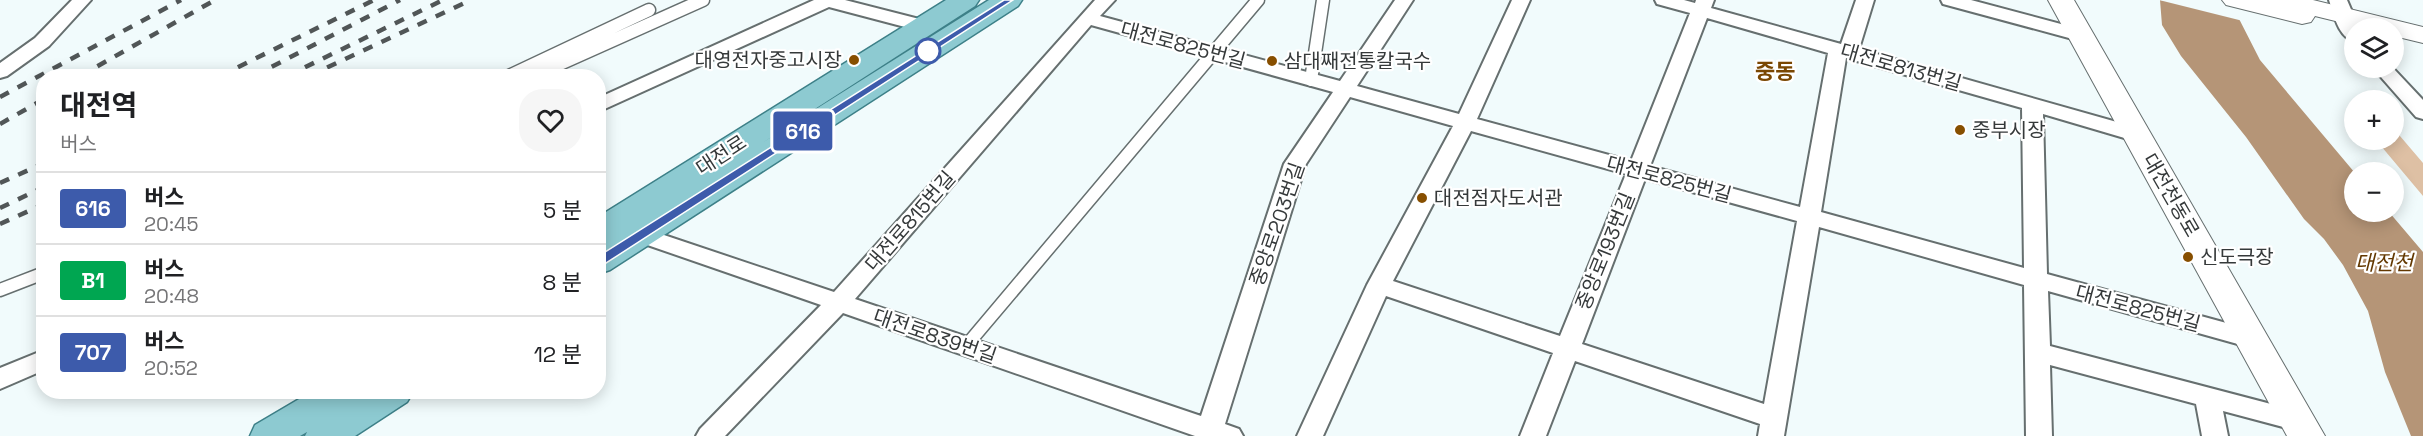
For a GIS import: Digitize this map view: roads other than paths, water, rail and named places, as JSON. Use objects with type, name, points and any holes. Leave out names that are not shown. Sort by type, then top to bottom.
[{"type":"main road","name":"대전로","points":[[606,225],[965,0]]},
{"type":"main road","name":"대전로","points":[[606,257],[1008,0]]},
{"type":"main road","name":"대전천동로","points":[[2061,0],[2302,429]]},
{"type":"main road","points":[[2235,0],[2300,8],[2344,21]]},
{"type":"main road","points":[[2404,32],[2423,35]]},
{"type":"main road","points":[[2404,41],[2423,46]]},
{"type":"main road","points":[[269,436],[330,399]]},
{"type":"main road","points":[[324,436],[383,399]]},
{"type":"street","points":[[0,72],[42,42],[82,0]]},
{"type":"street","name":"대전로815번길","points":[[709,436],[838,303],[1087,18],[1106,0]]},
{"type":"street","name":"중앙로203번길","points":[[1216,434],[1295,164],[1404,0]]},
{"type":"street","points":[[1310,436],[1379,285],[1465,123],[1521,0]]},
{"type":"street","name":"대전로813번길","points":[[1664,0],[1703,5],[1843,51],[2138,135]]},
{"type":"street","points":[[1379,285],[1567,349],[1772,427],[1843,51],[1865,0]]},
{"type":"street","points":[[1950,0],[2080,35]]},
{"type":"street","points":[[606,102],[828,1],[924,26]]},
{"type":"street","name":"중앙로193번길","points":[[1533,436],[1703,5]]},
{"type":"street","name":"대전로825번길","points":[[1087,18],[2252,339]]},
{"type":"street","points":[[2392,78],[2423,113]]},
{"type":"street","points":[[2032,104],[2039,436]]},
{"type":"street","name":"대전로839번길","points":[[641,235],[1216,434]]},
{"type":"street","name":"대전천동로","points":[[2037,352],[2208,399],[2302,429]]},
{"type":"street","points":[[0,379],[36,363]]},
{"type":"street","points":[[2208,399],[2215,436]]},
{"type":"lane","points":[[549,69],[704,0]]},
{"type":"lane","points":[[966,346],[1258,0]]},
{"type":"lane","points":[[1311,80],[1323,0]]},
{"type":"lane","points":[[524,69],[649,10]]},
{"type":"lane","points":[[0,290],[36,276]]},
{"type":"water","name":"대전천","points":[[2160,0],[2234,9],[2260,60],[2346,162],[2344,222],[2398,222],[2423,252],[2423,436],[2411,436],[2385,372],[2368,311],[2343,265],[2324,239],[2304,219],[2246,137],[2181,56],[2162,25]]},
{"type":"railway","points":[[52,69],[181,0]]},
{"type":"railway","points":[[92,69],[215,0]]},
{"type":"railway","points":[[234,69],[374,0]]},
{"type":"railway","points":[[267,69],[400,0]]},
{"type":"railway","points":[[301,69],[443,0]]},
{"type":"railway","points":[[324,69],[471,0]]},
{"type":"railway","points":[[0,97],[36,78]]},
{"type":"railway","points":[[0,124],[36,104]]},
{"type":"railway","points":[[0,183],[36,167]]},
{"type":"railway","points":[[0,208],[36,191]]},
{"type":"railway","points":[[0,224],[36,208]]},
{"type":"place","name":"대영전자중고시장","points":[[854,60]]},
{"type":"place","name":"삼대째전통칼국수","points":[[1272,61]]},
{"type":"place","name":"중부시장","points":[[1960,130]]},
{"type":"place","name":"대전점자도서관","points":[[1422,198]]},
{"type":"place","name":"신도극장","points":[[2188,257]]},
{"type":"district","name":"중동","points":[[1775,71]]}]
